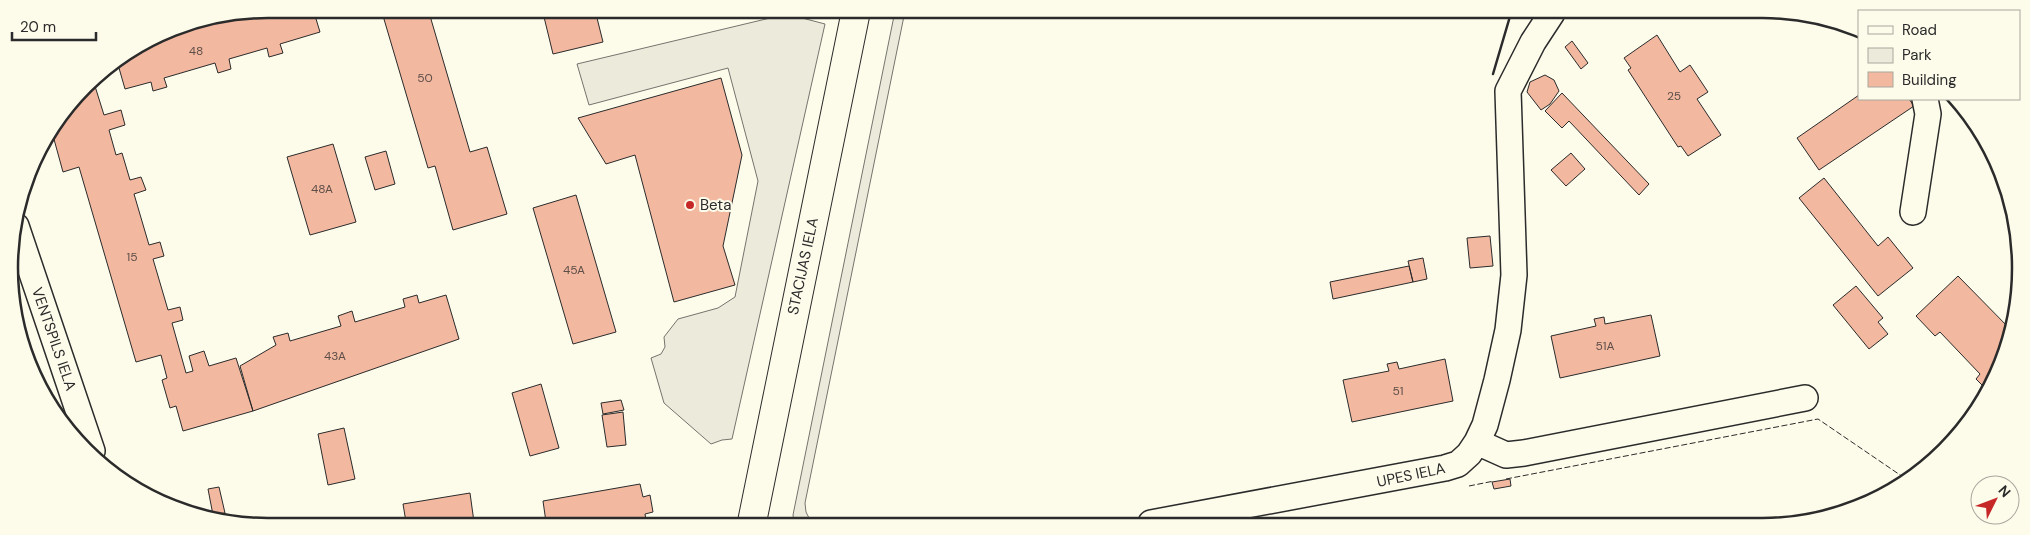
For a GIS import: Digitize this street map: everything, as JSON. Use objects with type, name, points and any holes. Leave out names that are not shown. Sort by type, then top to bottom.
[{"type":"main road","name":"STACIJAS IELA","points":[[753,518],[855,18]]},
{"type":"street","name":"UPES IELA","points":[[1178,518],[1445,468],[1458,464],[1470,454],[1485,425],[1501,363],[1508,330],[1514,275],[1508,91],[1533,42],[1549,18]]},
{"type":"street","points":[[1913,212],[1928,114],[1925,100]]},
{"type":"street","name":"VENTSPILS IELA","points":[[20,237],[88,441]]},
{"type":"street","points":[[1477,442],[1506,455],[1524,453],[1805,398]]},
{"type":"green space","points":[[894,18],[904,18],[805,503],[809,518],[793,518]]},
{"type":"shaded area","points":[[770,18],[802,18],[825,24],[732,439],[711,444],[664,403],[651,358],[661,354],[665,347],[664,337],[678,319],[718,308],[735,297],[758,181],[728,68],[589,105],[577,64]]},
{"type":"building","points":[[251,18],[316,18],[320,32],[280,44],[283,53],[269,57],[267,48],[229,59],[231,69],[218,73],[215,63],[164,78],[167,87],[153,91],[151,82],[125,89],[119,67],[157,43],[187,31],[219,22]]},
{"type":"building","points":[[384,18],[431,18],[470,152],[487,147],[507,214],[453,230],[435,166],[428,168]]},
{"type":"building","points":[[544,18],[597,18],[603,42],[553,54]]},
{"type":"building","points":[[1657,35],[1680,72],[1690,65],[1708,92],[1697,99],[1721,135],[1688,156],[1681,146],[1678,147],[1628,70],[1631,68],[1624,58]]},
{"type":"building","points":[[1572,41],[1588,63],[1581,69],[1565,47]]},
{"type":"building","points":[[1545,75],[1554,80],[1559,91],[1550,104],[1541,110],[1527,92],[1530,82]]},
{"type":"building","name":"Beta","points":[[721,78],[742,155],[723,246],[735,285],[674,302],[635,155],[606,164],[578,118]]},
{"type":"building","points":[[95,87],[104,115],[121,110],[125,125],[109,130],[116,155],[122,153],[130,180],[141,177],[146,190],[134,194],[149,245],[160,242],[164,256],[153,259],[168,310],[180,307],[183,320],[172,323],[186,373],[193,371],[189,356],[204,351],[209,366],[236,358],[253,411],[183,431],[176,406],[170,408],[162,380],[167,378],[161,355],[136,362],[79,167],[63,172],[54,138],[69,115]]},
{"type":"building","points":[[1562,93],[1649,184],[1639,195],[1569,121],[1562,128],[1545,111]]},
{"type":"building","points":[[1858,96],[1858,100],[1910,100],[1914,106],[1819,170],[1797,138]]},
{"type":"building","points":[[333,144],[356,222],[310,235],[287,157]]},
{"type":"building","points":[[386,151],[395,184],[375,190],[365,157]]},
{"type":"building","points":[[1571,153],[1585,169],[1566,186],[1551,170]]},
{"type":"building","points":[[1824,178],[1878,246],[1888,237],[1913,268],[1878,296],[1799,198]]},
{"type":"building","points":[[576,195],[616,332],[573,344],[533,208]]},
{"type":"building","points":[[1490,236],[1493,266],[1470,268],[1467,238]]},
{"type":"building","points":[[1423,258],[1427,279],[1413,282],[1408,261]]},
{"type":"building","points":[[1409,266],[1413,282],[1333,299],[1330,282]]},
{"type":"building","points":[[1958,276],[2006,325],[1999,348],[1983,386],[1976,379],[1980,374],[1940,332],[1935,336],[1916,316]]},
{"type":"building","points":[[1856,286],[1883,318],[1878,322],[1888,334],[1869,349],[1833,305]]},
{"type":"building","points":[[417,295],[419,303],[446,295],[459,339],[253,411],[240,366],[276,345],[273,337],[288,333],[290,341],[341,326],[338,316],[352,311],[355,322],[405,307],[403,299]]},
{"type":"building","points":[[1651,315],[1660,356],[1560,378],[1551,336],[1596,326],[1594,319],[1604,317],[1605,324]]},
{"type":"building","points":[[1445,359],[1453,401],[1352,422],[1343,380],[1389,371],[1387,364],[1397,362],[1399,369]]},
{"type":"building","points":[[541,384],[559,448],[530,456],[512,393]]},
{"type":"building","points":[[621,400],[624,410],[603,414],[601,403]]},
{"type":"building","points":[[623,412],[626,445],[607,447],[602,415]]},
{"type":"building","points":[[344,428],[355,479],[328,485],[318,434]]},
{"type":"building","points":[[1510,479],[1511,486],[1494,489],[1492,482]]},
{"type":"building","points":[[640,484],[643,497],[650,495],[653,512],[645,514],[646,518],[545,518],[543,501]]},
{"type":"building","points":[[219,487],[225,513],[212,511],[208,489]]},
{"type":"building","points":[[470,493],[473,518],[405,518],[403,504]]},
{"type":"fence","points":[[1506,479],[1818,419],[1901,475]]},
{"type":"fence","points":[[1469,486],[1494,481]]},
{"type":"wall","points":[[1493,74],[1510,18]]},
{"type":"place","name":"Beta","points":[[690,205]]}]
